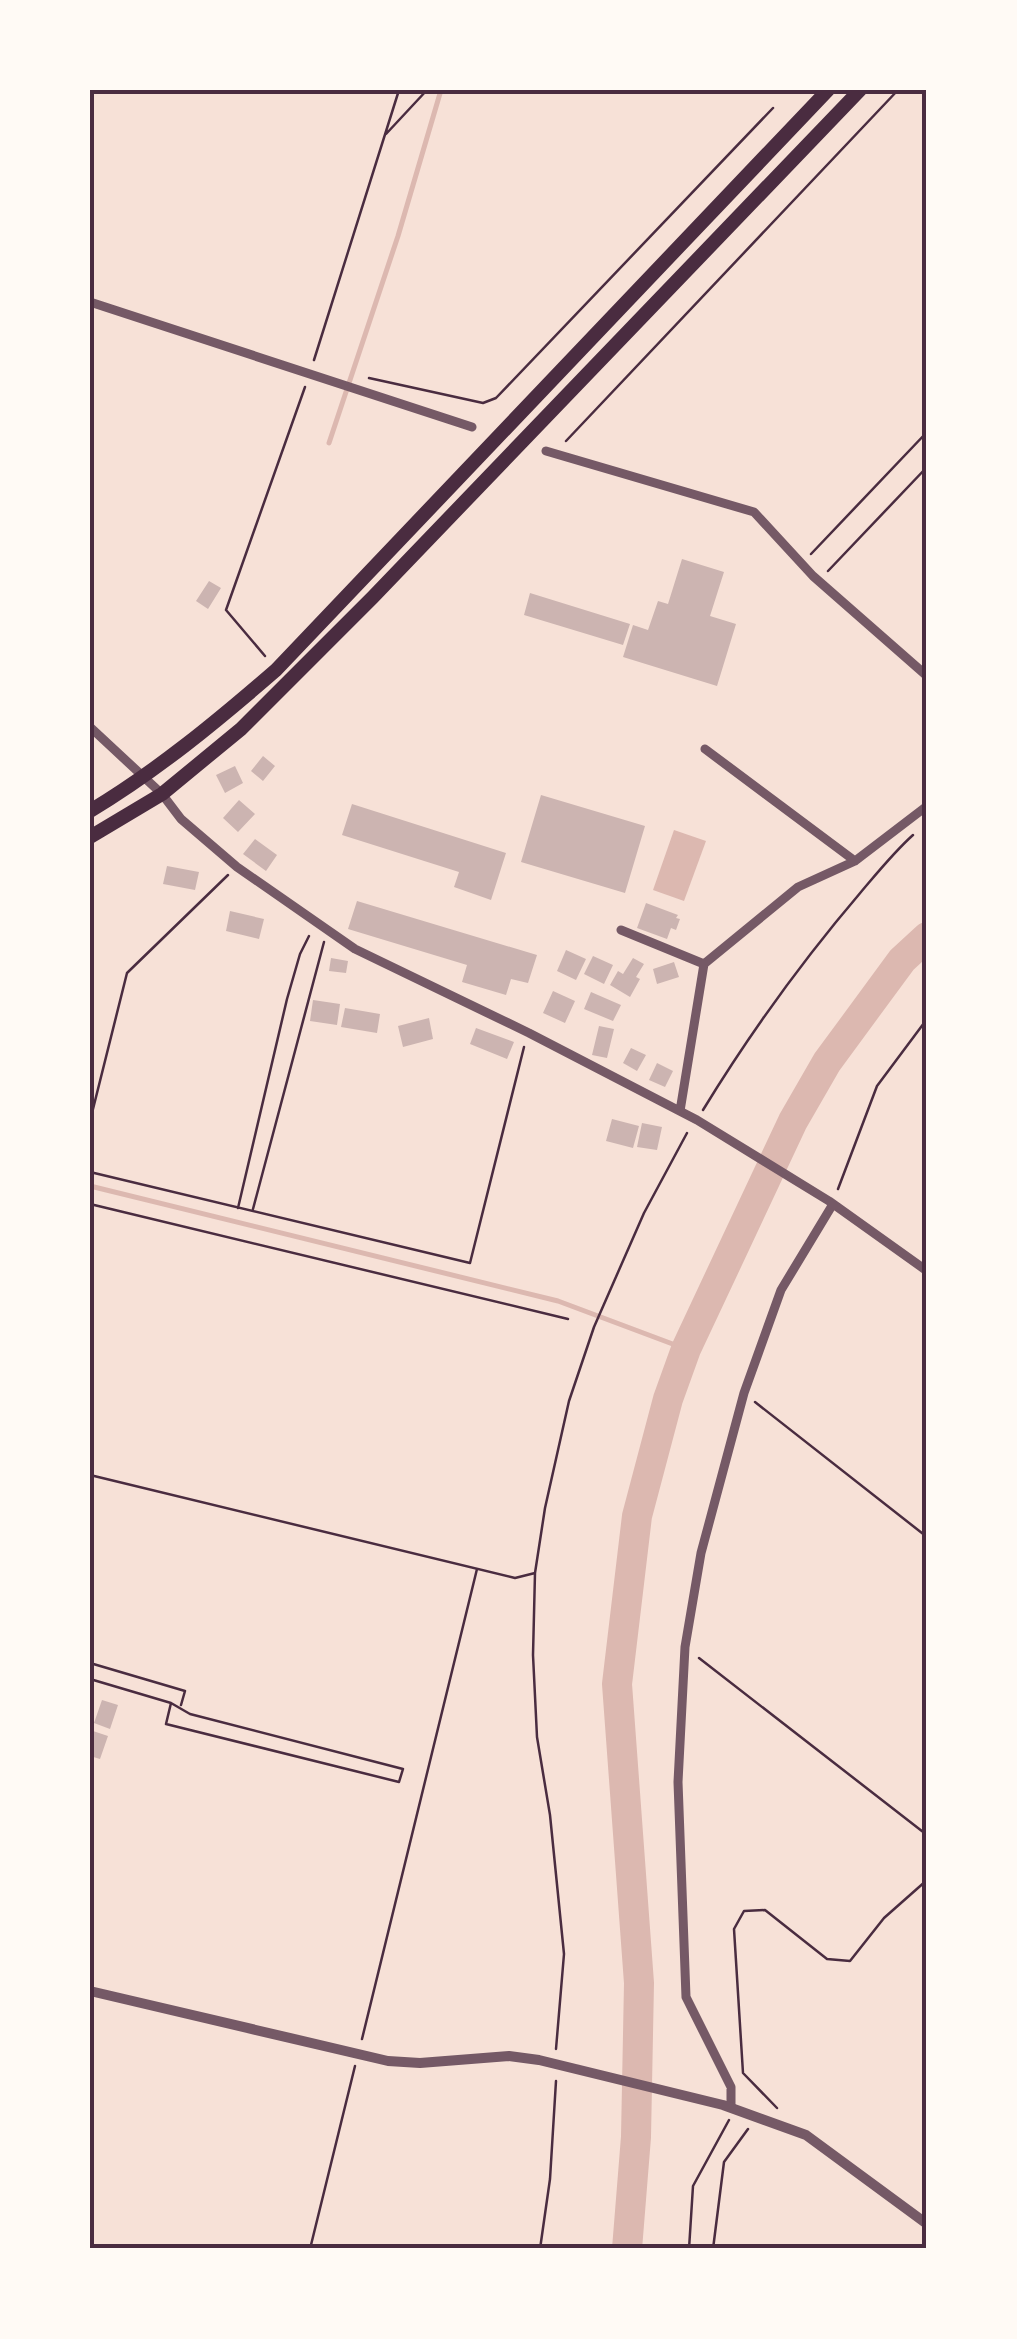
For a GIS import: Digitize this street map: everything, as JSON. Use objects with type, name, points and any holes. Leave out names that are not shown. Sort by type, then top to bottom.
[{"type":"highway","points":[[90,811],[145,778],[276,670],[828,90]]},
{"type":"highway","points":[[90,837],[162,794],[240,729],[373,597],[860,90]]},
{"type":"street","points":[[90,302],[472,427]]},
{"type":"street","points":[[550,452],[754,512],[810,572],[927,676]]},
{"type":"street","points":[[90,727],[162,794],[181,819],[237,867],[355,950],[700,1121],[831,1203],[927,1271]]},
{"type":"street","points":[[704,749],[855,861]]},
{"type":"street","points":[[680,1111],[704,964],[798,887],[855,861],[927,806]]},
{"type":"street","points":[[621,930],[704,964]]},
{"type":"street","points":[[727,2106],[731,2087],[686,1997],[678,1782],[685,1647],[701,1552],[744,1394],[781,1290],[831,1203]]},
{"type":"street","points":[[90,1991],[358,2056],[420,2063],[509,2056],[555,2062],[727,2106],[806,2134],[927,2224]]},
{"type":"path","points":[[276,670],[226,610],[310,374],[400,90]]},
{"type":"path","points":[[385,134],[427,90]]},
{"type":"path","points":[[550,452],[898,90]]},
{"type":"path","points":[[342,384],[345,378],[360,376],[482,403],[496,398],[773,108]]},
{"type":"path","points":[[810,572],[927,432]]},
{"type":"path","points":[[810,572],[927,467]]},
{"type":"path","points":[[540,2249],[550,2179],[564,1954],[550,1815],[537,1737],[535,1573],[569,1402],[594,1327],[670,1161],[700,1121],[753,1033],[824,934],[916,832]]},
{"type":"path","points":[[90,1120],[127,973],[237,867]]},
{"type":"path","points":[[238,1210],[287,999],[300,954],[318,922]]},
{"type":"path","points":[[252,1212],[320,949],[330,932]]},
{"type":"path","points":[[831,1203],[877,1086],[927,1019]]},
{"type":"path","points":[[90,1172],[470,1263],[529,1033]]},
{"type":"path","points":[[90,1204],[568,1319]]},
{"type":"path","points":[[744,1394],[927,1537]]},
{"type":"path","points":[[90,1476],[516,1578],[535,1573]]},
{"type":"path","points":[[310,2249],[477,1569]]},
{"type":"path","points":[[685,1647],[927,1835]]},
{"type":"path","points":[[90,1663],[185,1691],[180,1706]]},
{"type":"path","points":[[90,1679],[171,1703],[180,1706],[190,1714],[402,1769],[399,1782],[166,1724],[171,1703]]},
{"type":"path","points":[[777,2109],[743,2073],[734,1929],[744,1912],[765,1910],[826,1959],[850,1961],[884,1918],[927,1880]]},
{"type":"path","points":[[688,2249],[693,2186],[732,2116],[727,2106]]},
{"type":"path","points":[[713,2249],[724,2162],[748,2129]]},
{"type":"shaded area","points":[[674,830],[706,841],[684,901],[653,890]]},
{"type":"building","points":[[682,559],[724,572],[710,616],[736,624],[717,686],[623,657],[633,625],[648,630],[658,601],[668,604]]},
{"type":"building","points":[[209,581],[221,588],[208,609],[196,601]]},
{"type":"building","points":[[530,593],[630,624],[623,645],[524,615]]},
{"type":"building","points":[[263,756],[275,766],[263,781],[251,771]]},
{"type":"building","points":[[235,766],[243,783],[225,793],[216,775]]},
{"type":"building","points":[[541,795],[645,826],[625,893],[521,862]]},
{"type":"building","points":[[239,800],[255,814],[238,832],[223,818]]},
{"type":"building","points":[[352,804],[506,853],[491,900],[454,887],[459,872],[342,835]]},
{"type":"building","points":[[255,839],[277,855],[266,871],[243,854]]},
{"type":"building","points":[[167,866],[199,872],[195,890],[163,884]]},
{"type":"building","points":[[357,901],[537,955],[528,983],[511,979],[506,995],[462,982],[467,965],[348,929]]},
{"type":"building","points":[[646,903],[678,915],[676,930],[671,928],[667,939],[637,928]]},
{"type":"building","points":[[230,911],[264,919],[259,939],[226,931]]},
{"type":"building","points":[[566,950],[586,959],[576,980],[557,971]]},
{"type":"building","points":[[593,956],[613,965],[604,984],[584,974]]},
{"type":"building","points":[[331,958],[348,961],[346,973],[329,971]]},
{"type":"building","points":[[633,958],[644,964],[630,997],[610,985]]},
{"type":"building","points":[[674,962],[679,977],[657,984],[653,969]]},
{"type":"building","points":[[553,991],[575,1001],[565,1023],[543,1013]]},
{"type":"building","points":[[591,992],[621,1005],[613,1021],[584,1009]]},
{"type":"building","points":[[313,1000],[340,1004],[337,1025],[310,1021]]},
{"type":"building","points":[[345,1008],[380,1014],[377,1033],[341,1027]]},
{"type":"building","points":[[429,1018],[433,1039],[403,1047],[398,1026]]},
{"type":"building","points":[[599,1026],[614,1029],[607,1058],[592,1055]]},
{"type":"building","points":[[476,1028],[514,1042],[507,1059],[470,1044]]},
{"type":"building","points":[[631,1048],[646,1055],[637,1071],[623,1063]]},
{"type":"building","points":[[657,1063],[673,1071],[665,1087],[649,1080]]},
{"type":"building","points":[[612,1119],[639,1126],[633,1148],[606,1141]]},
{"type":"building","points":[[642,1123],[662,1127],[657,1150],[637,1147]]},
{"type":"building","points":[[102,1700],[118,1705],[110,1729],[94,1723]]},
{"type":"building","points":[[90,1730],[108,1736],[100,1759],[90,1756]]},
{"type":"waterway","points":[[329,443],[398,236],[441,90]]},
{"type":"waterway","points":[[627,2249],[636,2137],[639,1983],[617,1684],[637,1516],[668,1399],[686,1349],[793,1121],[827,1062],[902,960],[927,937]]},
{"type":"waterway","points":[[90,1186],[558,1301],[686,1349]]}]
